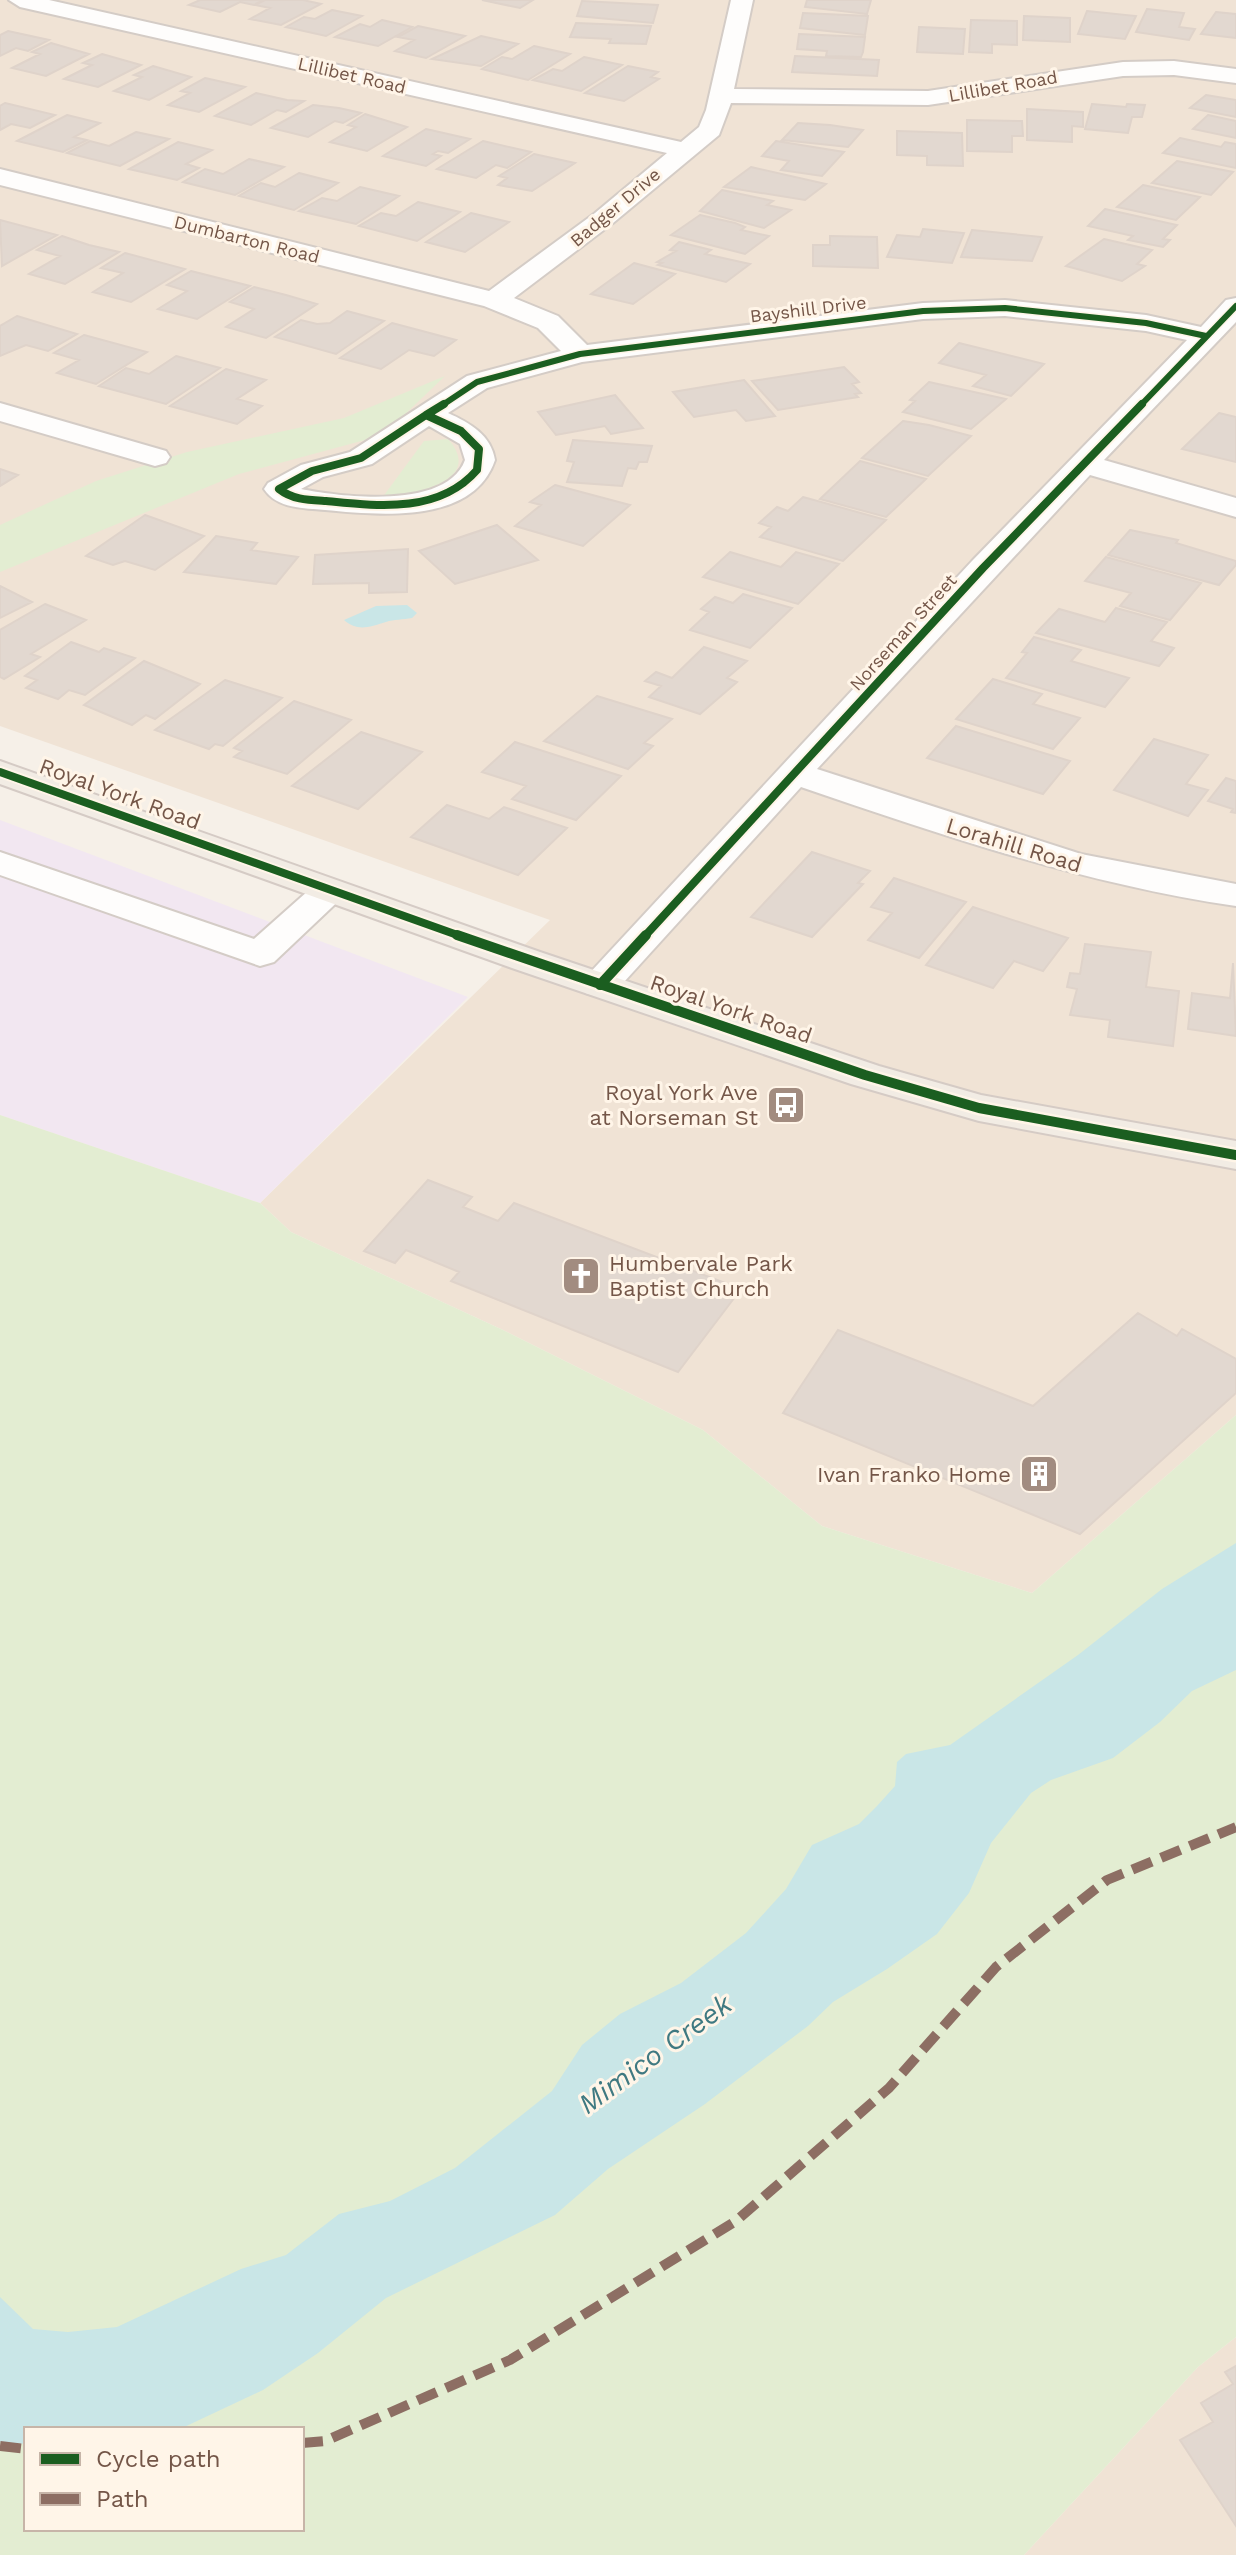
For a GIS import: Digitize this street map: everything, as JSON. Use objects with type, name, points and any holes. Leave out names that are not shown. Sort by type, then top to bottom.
[{"type":"main road","name":"Royal York Road","points":[[0,772],[330,891],[865,1075],[979,1108],[1236,1155]]},
{"type":"street","name":"Lillibet Road","points":[[20,0],[685,150]]},
{"type":"street","name":"Badger Drive","points":[[494,300],[580,237],[710,130],[721,96],[742,0]]},
{"type":"street","name":"Lillibet Road","points":[[721,96],[832,100],[928,98],[1068,75],[1137,68],[1236,76]]},
{"type":"street","name":"Dumbarton Road","points":[[0,177],[494,300]]},
{"type":"street","points":[[494,300],[548,322],[580,354]]},
{"type":"street","name":"Norseman Street","points":[[600,985],[983,568],[1236,306]]},
{"type":"street","name":"Bayshill Drive","points":[[426,415],[452,426],[470,438],[479,450],[480,463],[473,477],[454,490],[426,501],[370,506],[303,499],[285,495],[279,489],[312,471],[361,458],[426,415],[477,382],[580,354],[966,307],[1146,323],[1206,336]]},
{"type":"street","points":[[0,412],[155,457]]},
{"type":"street","points":[[1084,464],[1236,508]]},
{"type":"street","name":"Lorahill Road","points":[[796,774],[1050,859],[1130,880],[1236,895]]},
{"type":"street","points":[[0,863],[260,954],[330,891]]},
{"type":"shaded area","points":[[0,0],[1236,0],[1236,1415],[1032,1593],[822,1526],[703,1430],[503,1330],[291,1232],[260,1203],[550,920],[0,726]]},
{"type":"shaded area","points":[[0,820],[468,997],[260,1203],[0,1115]]},
{"type":"shaded area","points":[[1236,2337],[1236,2555],[1024,2555],[1198,2367]]},
{"type":"green space","points":[[445,376],[400,419],[365,440],[239,474],[0,572],[0,525],[96,481],[187,452],[344,418]]},
{"type":"green space","points":[[448,439],[457,454],[458,466],[452,476],[426,489],[382,498],[424,441]]},
{"type":"green space","points":[[0,1115],[260,1203],[291,1232],[503,1330],[703,1430],[822,1526],[1032,1593],[1236,1415],[1236,2337],[1198,2367],[1024,2555],[0,2555]]},
{"type":"water","points":[[407,605],[417,613],[412,618],[364,627],[344,620],[376,606]]},
{"type":"water","name":"Mimico Creek","points":[[1236,1543],[1236,1670],[1192,1691],[1160,1722],[1113,1758],[1051,1780],[1031,1793],[991,1843],[969,1893],[937,1934],[833,2002],[808,2026],[705,2104],[608,2169],[555,2215],[386,2298],[318,2353],[263,2390],[184,2427],[24,2427],[24,2444],[0,2442],[0,2297],[33,2329],[68,2332],[117,2327],[241,2269],[286,2255],[339,2214],[390,2201],[455,2168],[552,2091],[582,2045],[620,2014],[681,1983],[746,1933],[786,1889],[812,1845],[859,1824],[895,1786],[897,1762],[906,1754],[950,1745],[1078,1655],[1162,1589]]},
{"type":"building","points":[[200,0],[263,0],[254,5],[240,2],[220,12],[189,5]]},
{"type":"building","points":[[265,0],[303,0],[321,4],[281,25],[250,19],[270,8],[255,5]]},
{"type":"building","points":[[482,0],[533,0],[520,8]]},
{"type":"building","points":[[807,0],[871,0],[867,14],[805,7]]},
{"type":"building","points":[[582,1],[658,5],[653,23],[577,16]]},
{"type":"building","points":[[1147,9],[1184,13],[1179,27],[1195,29],[1189,40],[1136,32]]},
{"type":"building","points":[[332,10],[362,16],[326,36],[286,27],[304,17],[315,19]]},
{"type":"building","points":[[1087,11],[1136,16],[1125,39],[1078,34]]},
{"type":"building","points":[[1216,12],[1236,14],[1236,38],[1201,34]]},
{"type":"building","points":[[803,13],[868,16],[865,35],[800,28]]},
{"type":"building","points":[[1024,16],[1070,18],[1070,42],[1023,40]]},
{"type":"building","points":[[382,20],[412,27],[378,46],[335,37],[360,24],[370,27]]},
{"type":"building","points":[[971,20],[1017,21],[1017,45],[992,44],[992,53],[969,52]]},
{"type":"building","points":[[576,23],[651,26],[646,44],[609,43],[611,39],[570,37]]},
{"type":"building","points":[[418,26],[465,36],[426,58],[395,51],[414,40],[398,37]]},
{"type":"building","points":[[919,27],[965,29],[963,54],[917,52]]},
{"type":"building","points":[[8,31],[49,40],[28,51],[16,48],[0,56],[0,35]]},
{"type":"building","points":[[799,34],[865,37],[863,52],[861,57],[826,56],[827,51],[797,49]]},
{"type":"building","points":[[481,36],[518,44],[481,66],[432,59]]},
{"type":"building","points":[[51,43],[89,54],[46,76],[12,68],[40,54],[32,52]]},
{"type":"building","points":[[534,46],[570,54],[528,80],[482,69],[502,57],[512,59]]},
{"type":"building","points":[[102,54],[141,65],[98,87],[64,79],[92,65],[83,63]]},
{"type":"building","points":[[795,56],[879,60],[877,76],[792,72]]},
{"type":"building","points":[[584,57],[622,65],[581,91],[533,80],[553,69],[562,71]]},
{"type":"building","points":[[153,66],[191,77],[149,100],[114,91],[142,77],[134,75]]},
{"type":"building","points":[[628,66],[658,72],[651,77],[659,79],[624,101],[585,93]]},
{"type":"building","points":[[205,78],[245,87],[199,112],[168,105],[190,93],[181,91]]},
{"type":"building","points":[[256,93],[304,101],[286,112],[277,110],[251,125],[215,116]]},
{"type":"building","points":[[1206,95],[1236,100],[1236,117],[1190,108]]},
{"type":"building","points":[[5,103],[55,115],[30,128],[11,124],[0,130],[0,106]]},
{"type":"building","points":[[1092,104],[1145,105],[1142,117],[1132,117],[1128,133],[1085,129]]},
{"type":"building","points":[[313,105],[361,113],[343,123],[335,121],[308,137],[271,128]]},
{"type":"building","points":[[1027,109],[1083,112],[1083,127],[1072,126],[1072,142],[1027,140]]},
{"type":"building","points":[[365,114],[407,127],[367,151],[330,142],[356,127],[348,125]]},
{"type":"building","points":[[67,115],[100,123],[74,137],[87,140],[63,152],[17,141]]},
{"type":"building","points":[[1208,115],[1236,121],[1236,138],[1193,129]]},
{"type":"building","points":[[967,120],[1022,121],[1023,136],[1012,136],[1012,152],[967,151]]},
{"type":"building","points":[[798,123],[863,130],[848,147],[782,140]]},
{"type":"building","points":[[426,129],[470,139],[448,153],[438,151],[433,154],[441,156],[426,166],[383,156]]},
{"type":"building","points":[[897,131],[962,133],[963,166],[927,165],[927,156],[897,155]]},
{"type":"building","points":[[136,132],[169,139],[120,166],[67,153],[90,141],[109,146]]},
{"type":"building","points":[[1180,138],[1221,147],[1225,142],[1236,144],[1236,168],[1163,153]]},
{"type":"building","points":[[483,141],[531,152],[507,168],[496,165],[476,178],[437,169]]},
{"type":"building","points":[[776,141],[844,152],[822,176],[781,170],[789,161],[762,156]]},
{"type":"building","points":[[178,142],[212,150],[186,164],[199,168],[177,180],[129,169]]},
{"type":"building","points":[[534,154],[575,163],[532,191],[498,185],[507,178],[499,176]]},
{"type":"building","points":[[249,159],[284,167],[235,195],[183,182],[205,169],[223,174]]},
{"type":"building","points":[[1177,161],[1233,172],[1211,195],[1152,183]]},
{"type":"building","points":[[751,167],[826,184],[805,200],[724,187]]},
{"type":"building","points":[[299,173],[338,183],[294,210],[239,196],[261,183],[275,187]]},
{"type":"building","points":[[1143,185],[1200,197],[1176,220],[1117,207]]},
{"type":"building","points":[[360,187],[399,196],[356,224],[299,211],[322,198],[337,201]]},
{"type":"building","points":[[722,190],[773,201],[767,205],[791,210],[764,228],[700,211]]},
{"type":"building","points":[[418,202],[460,212],[417,241],[359,226],[381,213],[396,216]]},
{"type":"building","points":[[1105,209],[1177,225],[1163,239],[1170,240],[1163,247],[1128,240],[1133,236],[1088,226]]},
{"type":"building","points":[[471,213],[509,222],[465,252],[426,242]]},
{"type":"building","points":[[700,215],[735,223],[745,227],[741,230],[769,236],[745,254],[671,235]]},
{"type":"building","points":[[0,220],[57,235],[2,266]]},
{"type":"building","points":[[923,229],[964,233],[952,263],[887,257],[897,235],[920,237]]},
{"type":"building","points":[[972,230],[1042,237],[1032,261],[961,257]]},
{"type":"building","points":[[62,236],[119,252],[65,284],[29,274],[60,256],[37,250]]},
{"type":"building","points":[[830,236],[877,237],[878,268],[813,266],[813,245],[830,245]]},
{"type":"building","points":[[1104,239],[1152,250],[1137,264],[1145,266],[1122,281],[1066,266]]},
{"type":"building","points":[[679,242],[711,250],[705,254],[750,264],[726,282],[658,265],[662,263],[657,262],[676,251],[670,250]]},
{"type":"building","points":[[125,253],[185,269],[131,302],[93,292],[123,273],[101,268]]},
{"type":"building","points":[[634,263],[675,274],[633,304],[591,294]]},
{"type":"building","points":[[191,271],[250,286],[197,319],[158,309],[187,291],[167,285]]},
{"type":"building","points":[[254,287],[317,304],[266,338],[226,327],[254,309],[230,302]]},
{"type":"building","points":[[347,311],[384,321],[336,354],[275,337],[301,320],[330,323]]},
{"type":"building","points":[[17,316],[77,334],[48,351],[26,345],[0,356],[0,326]]},
{"type":"building","points":[[392,323],[456,340],[434,356],[409,350],[381,369],[340,358]]},
{"type":"building","points":[[84,335],[147,352],[96,384],[57,373],[79,360],[54,353]]},
{"type":"building","points":[[959,343],[1044,364],[1011,396],[973,386],[986,375],[939,363]]},
{"type":"building","points":[[176,356],[220,368],[166,404],[99,386],[126,368],[149,374]]},
{"type":"building","points":[[844,367],[859,382],[852,384],[861,393],[855,394],[858,397],[778,410],[752,381]]},
{"type":"building","points":[[226,369],[266,380],[237,399],[262,406],[237,424],[170,406]]},
{"type":"building","points":[[744,380],[775,416],[746,421],[736,410],[694,417],[673,392]]},
{"type":"building","points":[[929,382],[1006,399],[971,429],[903,412],[915,401],[910,400]]},
{"type":"building","points":[[615,395],[643,428],[611,434],[605,426],[556,435],[538,412]]},
{"type":"building","points":[[1219,413],[1236,417],[1236,462],[1182,449]]},
{"type":"building","points":[[903,421],[971,436],[928,476],[862,458]]},
{"type":"building","points":[[573,440],[652,446],[647,462],[639,462],[636,469],[628,468],[622,486],[567,482],[574,462],[567,461]]},
{"type":"building","points":[[860,461],[926,479],[886,517],[820,499]]},
{"type":"building","points":[[0,469],[18,475],[0,486]]},
{"type":"building","points":[[555,485],[630,505],[583,546],[515,526],[541,505],[530,502]]},
{"type":"building","points":[[803,497],[886,520],[843,561],[760,537],[771,527],[759,523],[777,507],[788,511]]},
{"type":"building","points":[[145,515],[204,536],[155,570],[125,561],[113,565],[86,556]]},
{"type":"building","points":[[497,525],[538,560],[455,584],[419,551]]},
{"type":"building","points":[[1130,530],[1178,540],[1176,543],[1236,561],[1236,565],[1219,585],[1108,555]]},
{"type":"building","points":[[216,536],[257,543],[251,550],[298,557],[276,584],[184,572]]},
{"type":"building","points":[[408,549],[407,592],[369,593],[369,583],[313,584],[315,555]]},
{"type":"building","points":[[730,552],[781,567],[796,552],[839,564],[798,604],[703,577]]},
{"type":"building","points":[[1106,557],[1201,583],[1170,620],[1120,606],[1131,593],[1085,581]]},
{"type":"building","points":[[0,586],[32,602],[0,618]]},
{"type":"building","points":[[743,594],[792,608],[750,648],[690,630],[709,612],[701,609],[715,597],[733,603]]},
{"type":"building","points":[[45,604],[86,620],[31,654],[40,657],[4,679],[0,677],[0,630]]},
{"type":"building","points":[[1116,608],[1167,622],[1151,641],[1174,648],[1159,666],[1036,633],[1059,609],[1105,622]]},
{"type":"building","points":[[1034,637],[1081,650],[1071,661],[1129,678],[1105,707],[1006,678],[1027,653],[1022,652]]},
{"type":"building","points":[[71,642],[99,652],[104,648],[135,658],[85,695],[69,690],[58,699],[26,688],[37,680],[25,676]]},
{"type":"building","points":[[704,647],[747,661],[727,678],[737,682],[700,714],[649,697],[661,686],[645,681],[656,672],[672,678]]},
{"type":"building","points":[[144,661],[200,684],[155,719],[146,715],[132,725],[84,705]]},
{"type":"building","points":[[993,679],[1042,694],[1033,704],[1080,718],[1053,749],[956,719]]},
{"type":"building","points":[[225,680],[282,698],[223,746],[215,744],[209,749],[155,730]]},
{"type":"building","points":[[597,696],[672,719],[644,743],[653,746],[628,769],[544,741]]},
{"type":"building","points":[[294,701],[351,720],[287,774],[234,757],[242,751],[234,748]]},
{"type":"building","points":[[956,726],[1070,761],[1043,794],[927,758]]},
{"type":"building","points":[[361,732],[422,752],[358,809],[292,786]]},
{"type":"building","points":[[1154,739],[1208,755],[1186,784],[1208,790],[1188,816],[1114,790]]},
{"type":"building","points":[[515,742],[621,776],[576,820],[512,799],[526,786],[482,772]]},
{"type":"building","points":[[1226,778],[1236,781],[1236,813],[1231,812],[1233,809],[1208,801]]},
{"type":"building","points":[[447,805],[489,819],[504,807],[567,828],[518,875],[411,837]]},
{"type":"building","points":[[812,852],[870,871],[858,883],[863,884],[812,937],[751,917]]},
{"type":"building","points":[[894,878],[966,902],[919,958],[868,940],[892,913],[871,907]]},
{"type":"building","points":[[973,907],[1068,938],[1043,971],[1014,961],[993,988],[926,965]]},
{"type":"building","points":[[1085,944],[1151,952],[1146,987],[1179,991],[1173,1046],[1108,1037],[1110,1020],[1070,1015],[1077,989],[1067,987],[1070,973],[1080,974]]},
{"type":"building","points":[[1233,963],[1236,1036],[1188,1029],[1192,993],[1230,998]]},
{"type":"building","name":"Humbervale Park Baptist Church","points":[[428,1180],[472,1197],[463,1207],[498,1221],[514,1203],[741,1289],[678,1372],[451,1281],[459,1272],[406,1250],[395,1263],[364,1251]]},
{"type":"building","name":"Ivan Franko Home","points":[[1138,1313],[1177,1336],[1182,1329],[1236,1359],[1236,1393],[1080,1534],[783,1413],[838,1330],[1033,1406]]},
{"type":"building","points":[[1236,2366],[1236,2526],[1180,2440],[1213,2422],[1201,2403],[1233,2384],[1225,2372]]},
{"type":"marked path","points":[[304,2443],[325,2441],[510,2360],[736,2221],[889,2088],[996,1967],[1107,1880],[1236,1827]]},
{"type":"marked path","points":[[0,2446],[24,2449]]},
{"type":"cycle path","points":[[600,985],[983,568],[1236,306]]},
{"type":"cycle path","points":[[426,415],[361,458],[312,471],[279,489],[300,499],[375,506],[412,503],[447,493],[459,487],[477,470],[479,449],[461,431],[426,415],[477,382],[580,354],[923,311],[1005,308],[1146,323],[1206,336]]},
{"type":"cycle path","points":[[0,772],[526,960],[865,1075],[979,1108],[1236,1155]]},
{"type":"place","name":"Royal York Ave at Norseman St","points":[[786,1105]]},
{"type":"place","name":"Humbervale Park Baptist Church","points":[[581,1276]]},
{"type":"place","name":"Ivan Franko Home","points":[[1039,1474]]}]
